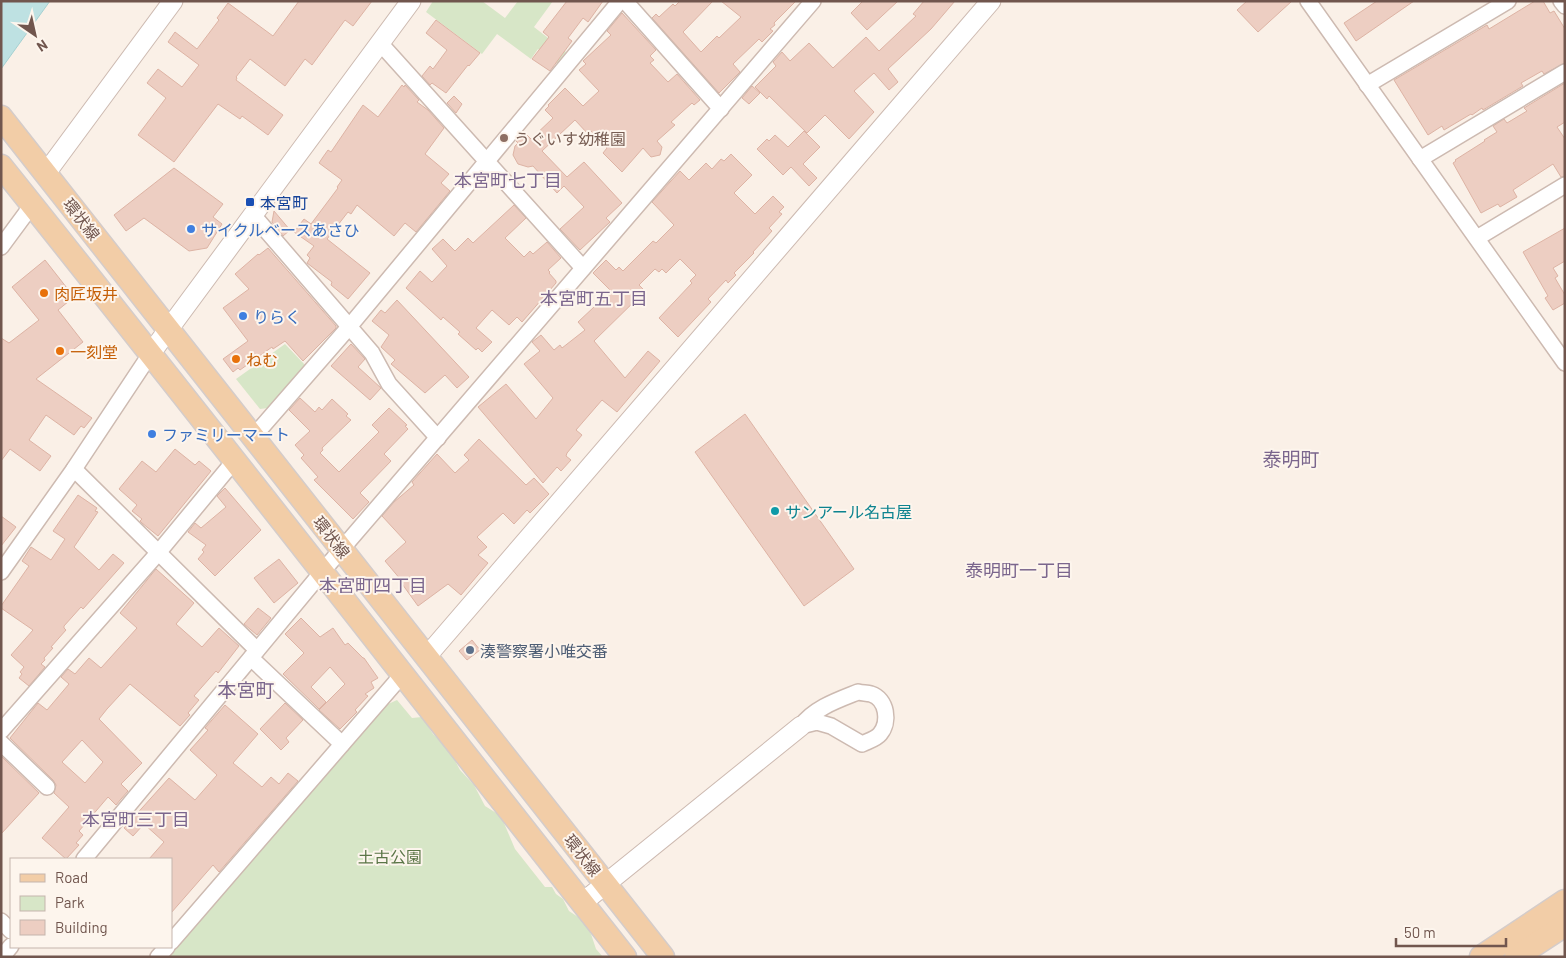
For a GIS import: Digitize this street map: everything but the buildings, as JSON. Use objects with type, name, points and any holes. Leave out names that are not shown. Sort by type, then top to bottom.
[{"type":"main road","name":"環状線","points":[[1,117],[663,957]]},
{"type":"main road","name":"環状線","points":[[1,166],[151,353],[625,957]]},
{"type":"main road","points":[[1481,957],[1565,901]]},
{"type":"main road","points":[[1516,957],[1565,925]]},
{"type":"street","points":[[46,173],[173,1]]},
{"type":"street","points":[[1,572],[74,469],[151,353],[411,1]]},
{"type":"street","points":[[254,436],[349,327],[620,1]]},
{"type":"street","points":[[625,1],[720,109]]},
{"type":"street","points":[[85,858],[322,572],[813,1]]},
{"type":"street","points":[[427,656],[991,1]]},
{"type":"street","points":[[1308,1],[1565,363]]},
{"type":"street","points":[[1367,85],[1508,1]]},
{"type":"street","points":[[1561,1],[1565,6]]},
{"type":"street","points":[[380,43],[583,268]]},
{"type":"street","points":[[1420,159],[1565,72]]},
{"type":"street","points":[[1477,238],[1565,185]]},
{"type":"street","points":[[1,247],[32,205]]},
{"type":"street","points":[[253,215],[372,353],[389,384],[438,438]]},
{"type":"street","points":[[1,730],[158,553],[235,460]]},
{"type":"street","points":[[74,469],[158,553],[342,744]]},
{"type":"street","points":[[172,941],[402,675]]},
{"type":"street","points":[[582,903],[801,726],[807,718],[834,701],[858,692],[872,694],[881,701],[887,715],[886,725],[879,736],[862,744],[831,726],[817,722],[801,726]]},
{"type":"street","points":[[1,743],[47,787]]},
{"type":"street","points":[[1,921],[10,930]]},
{"type":"street","points":[[2,957],[10,947]]},
{"type":"green space","points":[[433,1],[482,1],[505,18],[518,1],[553,1],[534,27],[566,52],[558,64],[538,49],[531,59],[497,34],[482,54],[426,12]]},
{"type":"green space","points":[[285,344],[306,366],[268,408],[260,409],[236,379]]},
{"type":"green space","name":"土古公園","points":[[397,700],[412,718],[422,717],[433,734],[449,749],[460,770],[474,785],[485,806],[501,816],[515,849],[545,887],[552,887],[556,894],[563,899],[569,911],[584,921],[596,949],[603,957],[163,957],[210,909],[386,705]]},
{"type":"water","points":[[1,1],[50,1],[1,69]]},
{"type":"place","name":"うぐいす幼稚園","points":[[504,138]]},
{"type":"place","name":"本宮町","points":[[250,202]]},
{"type":"place","name":"サイクルベースあさひ","points":[[191,229]]},
{"type":"place","name":"肉匠坂井","points":[[44,293]]},
{"type":"place","name":"りらく","points":[[243,316]]},
{"type":"place","name":"一刻堂","points":[[60,351]]},
{"type":"place","name":"ねむ","points":[[236,359]]},
{"type":"place","name":"ファミリーマート","points":[[152,434]]},
{"type":"place","name":"サンアール名古屋","points":[[775,511]]},
{"type":"place","name":"湊警察署小唯交番","points":[[470,650]]},
{"type":"district","name":"本宮町七丁目","points":[[508,180]]},
{"type":"district","name":"本宮町五丁目","points":[[594,298]]},
{"type":"district","name":"泰明町","points":[[1291,458]]},
{"type":"district","name":"泰明町一丁目","points":[[1019,570]]},
{"type":"district","name":"本宮町四丁目","points":[[373,585]]},
{"type":"district","name":"本宮町","points":[[246,689]]},
{"type":"district","name":"本宮町三丁目","points":[[136,819]]}]
